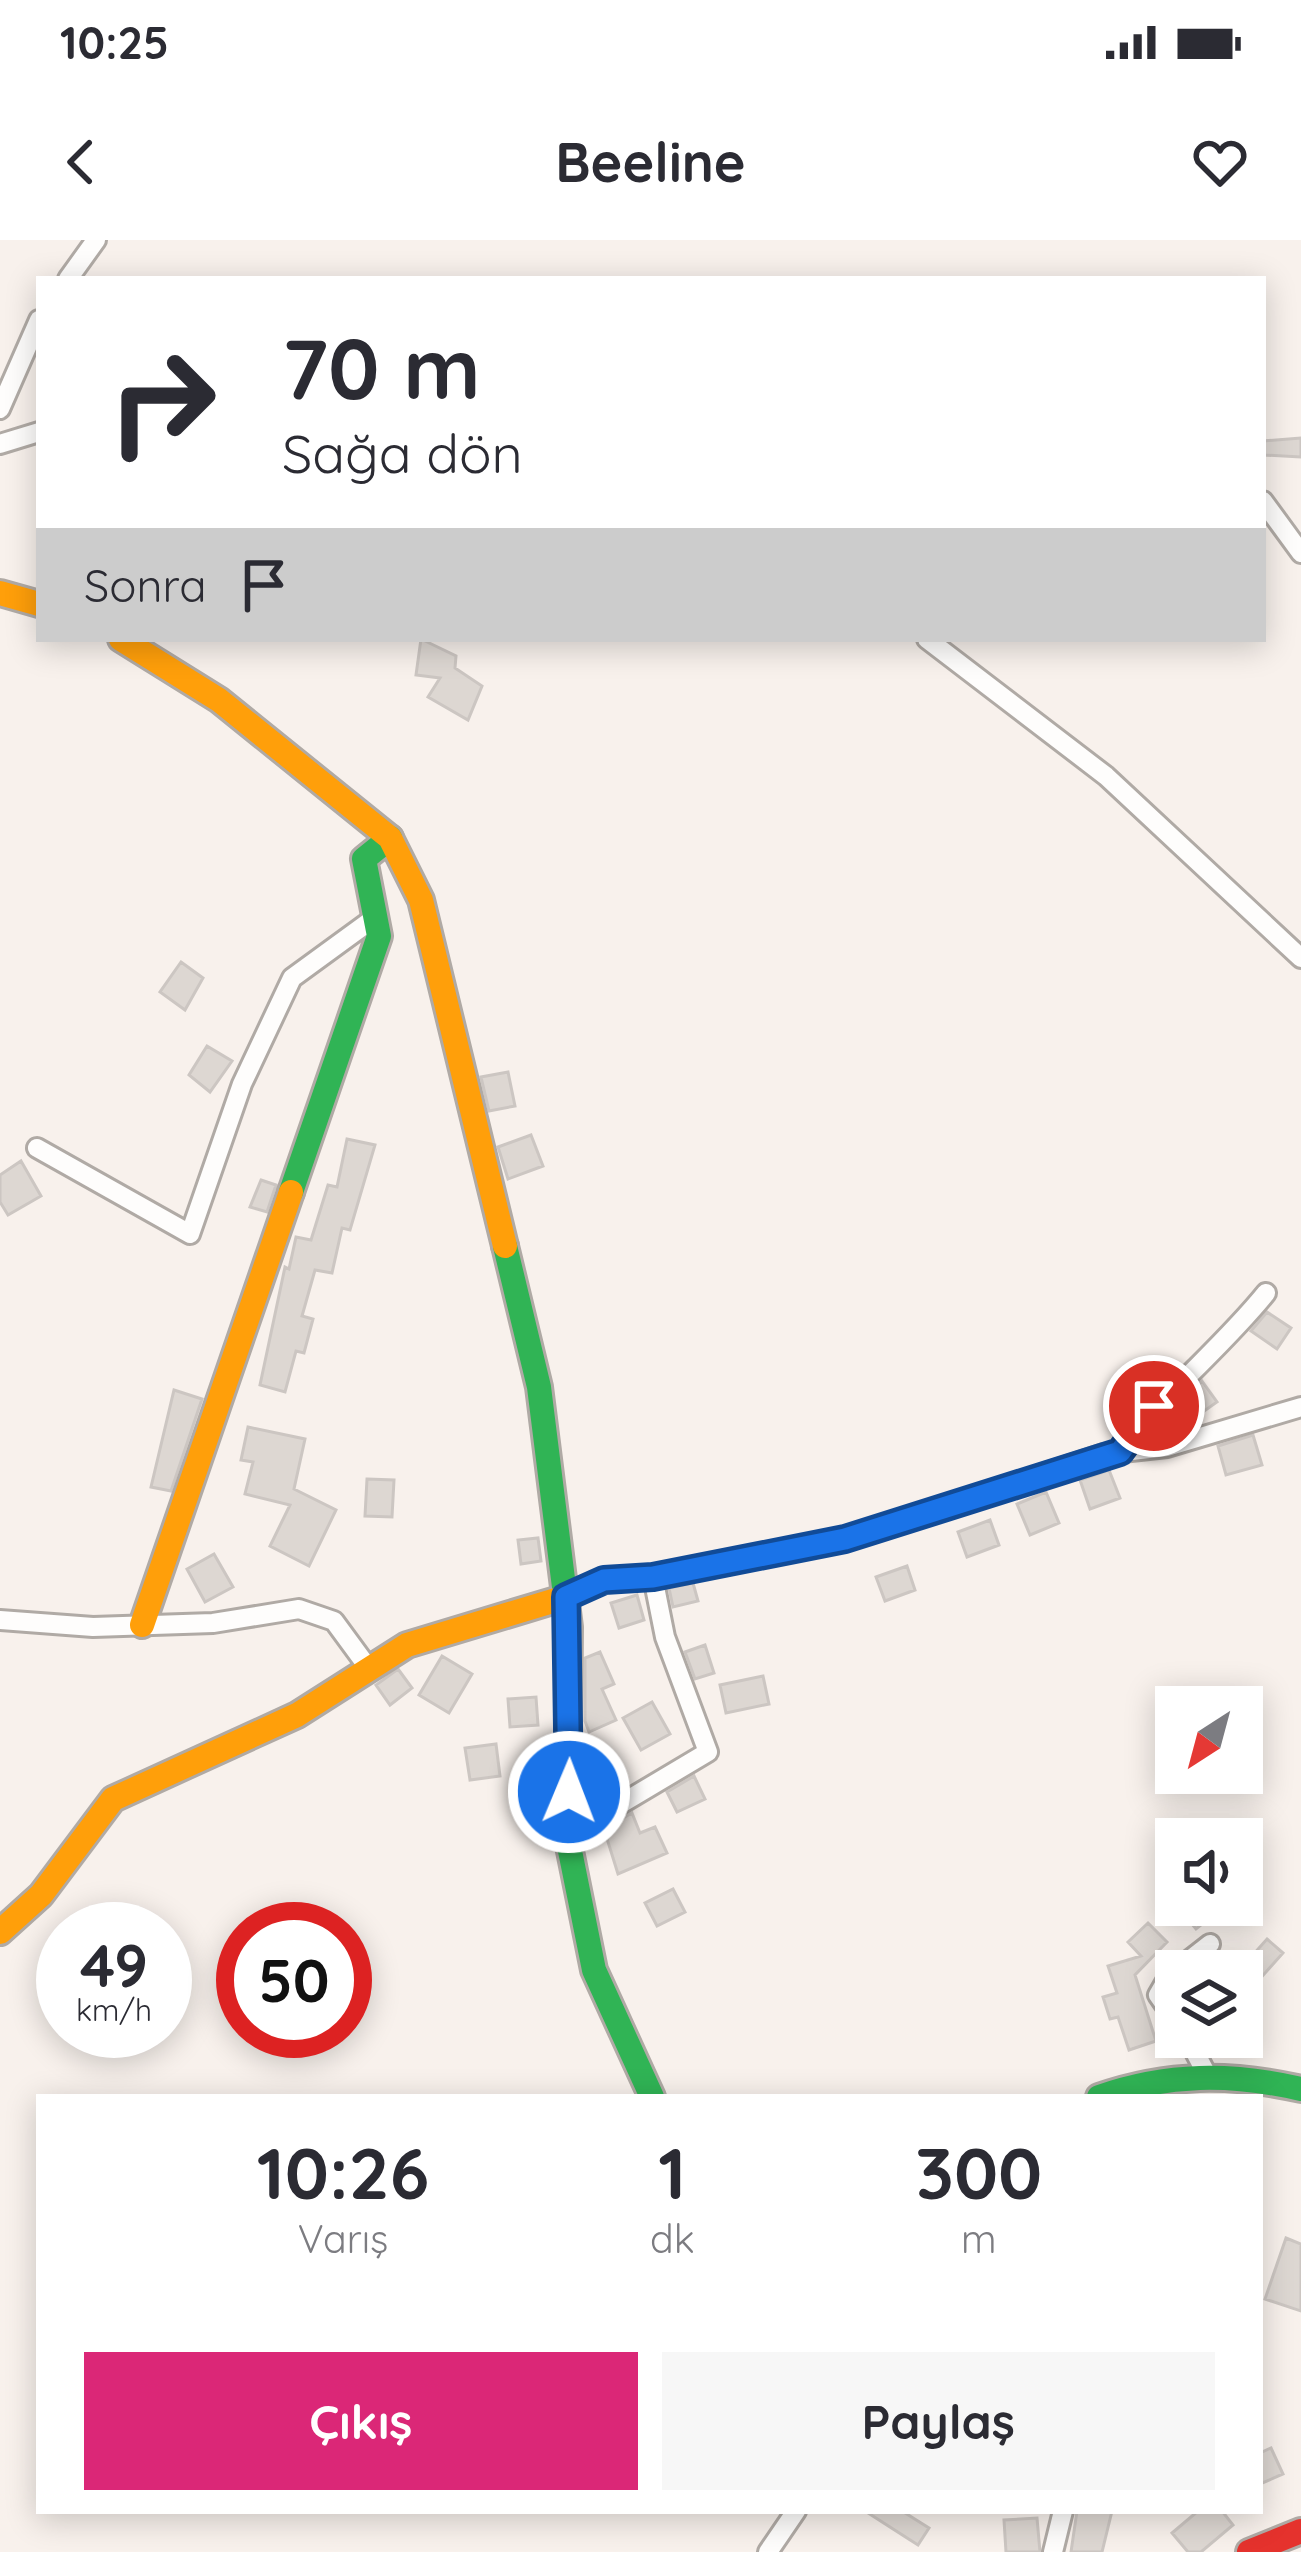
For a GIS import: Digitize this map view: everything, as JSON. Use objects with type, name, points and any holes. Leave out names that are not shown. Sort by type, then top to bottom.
[{"type":"main road","points":[[0,593],[36,603]]},
{"type":"main road","points":[[126,642],[219,700],[390,838],[421,900],[539,1387],[566,1597],[567,1836],[593,1970],[651,2094]]},
{"type":"main road","points":[[142,1625],[379,936],[364,859],[390,838]]},
{"type":"main road","points":[[0,1932],[40,1895],[113,1799],[297,1715],[367,1666],[407,1646],[566,1597]]},
{"type":"main road","points":[[1107,2094],[1132,2084],[1206,2073],[1301,2089]]},
{"type":"main road","points":[[1250,2552],[1301,2531]]},
{"type":"street","points":[[70,276],[96,240]]},
{"type":"street","points":[[0,409],[36,327]]},
{"type":"street","points":[[0,444],[36,433]]},
{"type":"street","points":[[1266,505],[1301,553]]},
{"type":"street","points":[[930,642],[1106,776],[1301,958]]},
{"type":"street","points":[[38,1148],[190,1234],[242,1084],[292,978],[377,916]]},
{"type":"street","points":[[1120,1452],[1154,1406],[1200,1368],[1267,1293]]},
{"type":"street","points":[[566,1597],[604,1580],[653,1577],[845,1539],[1120,1452],[1166,1448],[1301,1407]]},
{"type":"street","points":[[567,1836],[708,1752],[665,1636],[653,1577]]},
{"type":"street","points":[[0,1620],[213,1623],[299,1609],[334,1621],[367,1666]]},
{"type":"street","points":[[1202,1950],[1210,1944]]},
{"type":"street","points":[[1198,2058],[1206,2073]]},
{"type":"street","points":[[768,2552],[794,2514]]},
{"type":"street","points":[[1053,2552],[1062,2514]]},
{"type":"building","points":[[1301,438],[1301,457],[1266,455],[1266,441]]},
{"type":"building","points":[[421,642],[456,656],[455,668],[482,686],[468,720],[428,697],[440,678],[416,675]]},
{"type":"building","points":[[181,962],[203,978],[185,1010],[160,992]]},
{"type":"building","points":[[207,1046],[232,1061],[210,1092],[189,1075]]},
{"type":"building","points":[[508,1072],[515,1106],[489,1111],[481,1077]]},
{"type":"building","points":[[531,1135],[543,1166],[508,1179],[498,1147]]},
{"type":"building","points":[[347,1139],[375,1145],[350,1230],[342,1228],[332,1273],[315,1270],[302,1316],[313,1319],[304,1353],[296,1351],[285,1392],[260,1385],[285,1267],[289,1269],[296,1237],[311,1240],[328,1185],[337,1187]]},
{"type":"building","points":[[21,1161],[41,1196],[8,1215],[0,1202],[0,1175]]},
{"type":"building","points":[[261,1180],[276,1185],[267,1212],[250,1207]]},
{"type":"building","points":[[1267,1312],[1291,1328],[1277,1349],[1251,1331]]},
{"type":"building","points":[[1202,1381],[1217,1402],[1193,1419],[1181,1402]]},
{"type":"building","points":[[174,1390],[202,1399],[171,1491],[151,1487]]},
{"type":"building","points":[[248,1427],[305,1439],[294,1489],[336,1510],[309,1566],[270,1546],[290,1505],[245,1494],[253,1462],[241,1460]]},
{"type":"building","points":[[1253,1435],[1262,1465],[1226,1475],[1218,1446]]},
{"type":"building","points":[[1109,1470],[1120,1498],[1090,1509],[1080,1480]]},
{"type":"building","points":[[367,1479],[394,1480],[392,1517],[365,1516]]},
{"type":"building","points":[[1046,1492],[1059,1523],[1030,1535],[1017,1504]]},
{"type":"building","points":[[990,1520],[999,1545],[967,1557],[958,1532]]},
{"type":"building","points":[[538,1538],[541,1561],[521,1564],[518,1540]]},
{"type":"building","points":[[214,1554],[233,1587],[205,1602],[187,1569]]},
{"type":"building","points":[[907,1566],[915,1590],[885,1601],[876,1577]]},
{"type":"building","points":[[693,1583],[698,1601],[673,1607],[669,1588]]},
{"type":"building","points":[[637,1595],[644,1620],[619,1628],[611,1603]]},
{"type":"building","points":[[705,1645],[714,1673],[695,1679],[685,1652]]},
{"type":"building","points":[[600,1652],[614,1684],[602,1689],[616,1720],[589,1732],[585,1658]]},
{"type":"building","points":[[442,1656],[472,1674],[449,1713],[419,1695]]},
{"type":"building","points":[[398,1669],[412,1688],[390,1705],[376,1685]]},
{"type":"building","points":[[763,1676],[769,1704],[726,1713],[720,1685]]},
{"type":"building","points":[[536,1697],[538,1725],[510,1727],[508,1699]]},
{"type":"building","points":[[652,1702],[670,1734],[641,1750],[623,1718]]},
{"type":"building","points":[[496,1744],[500,1776],[470,1780],[465,1748]]},
{"type":"building","points":[[694,1776],[705,1799],[677,1812],[667,1792]]},
{"type":"building","points":[[632,1813],[640,1833],[655,1827],[667,1853],[618,1874],[604,1829]]},
{"type":"building","points":[[673,1889],[685,1912],[657,1926],[645,1903]]},
{"type":"building","points":[[1148,1923],[1167,1942],[1135,1975],[1155,2041],[1129,2050],[1118,2017],[1110,2019],[1103,1997],[1117,1993],[1108,1966],[1141,1956],[1128,1942]]},
{"type":"building","points":[[1267,1939],[1283,1953],[1263,1975],[1263,1950],[1257,1950]]},
{"type":"building","points":[[1286,2238],[1301,2244],[1301,2311],[1265,2299]]},
{"type":"building","points":[[1271,2448],[1283,2474],[1263,2483],[1263,2452]]},
{"type":"building","points":[[870,2514],[907,2514],[929,2528],[918,2545]]},
{"type":"building","points":[[1077,2514],[1111,2514],[1102,2552],[1071,2552]]},
{"type":"building","points":[[1194,2514],[1224,2514],[1233,2525],[1201,2552],[1188,2552],[1172,2533]]},
{"type":"building","points":[[1037,2518],[1040,2552],[1006,2552],[1004,2520]]},
{"type":"traffic: fast","points":[[291,1192],[379,936],[364,859],[390,838]]},
{"type":"traffic: fast","points":[[505,1246],[539,1387],[569,1627],[567,1836],[594,1970],[651,2094]]},
{"type":"traffic: fast","points":[[1109,2094],[1150,2083],[1200,2078],[1301,2089]]},
{"type":"traffic: slow","points":[[0,593],[36,603]]},
{"type":"traffic: slow","points":[[126,642],[219,700],[390,838],[421,900],[505,1246]]},
{"type":"traffic: slow","points":[[142,1625],[291,1192]]},
{"type":"traffic: slow","points":[[0,1932],[41,1895],[113,1799],[297,1715],[407,1645],[566,1597]]},
{"type":"traffic: jam","points":[[1249,2552],[1301,2531]]},
{"type":"route","points":[[569,1792],[566,1597],[604,1580],[653,1577],[845,1539],[1120,1452],[1154,1406]]}]
